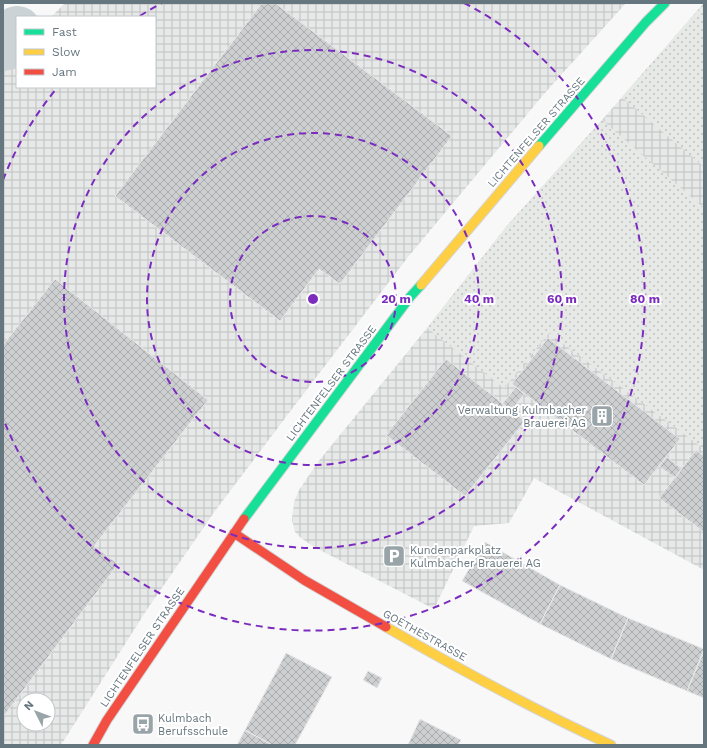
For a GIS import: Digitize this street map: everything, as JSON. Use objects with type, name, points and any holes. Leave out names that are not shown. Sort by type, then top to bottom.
[{"type":"street","name":"LICHTENFELSER STRASSE","points":[[93,745],[107,720],[234,532],[410,297],[664,3]]},
{"type":"street","name":"GOETHESTRASSE","points":[[234,532],[304,580],[439,657],[576,729],[611,745]]},
{"type":"shaded area","points":[[65,3],[626,3],[544,94],[408,257],[289,413],[215,511],[146,611],[61,745],[3,745],[3,63],[16,51],[16,88],[156,88],[156,16],[52,16]]},
{"type":"shaded area","points":[[704,3],[704,570],[534,478],[509,523],[474,526],[434,609],[314,547],[301,538],[295,532],[292,520],[294,502],[299,490],[318,462],[427,328],[506,227]]},
{"type":"shaded area","points":[[704,3],[704,167],[622,97]]},
{"type":"shaded area","points":[[602,120],[704,208],[704,449],[549,333],[504,388],[427,328],[506,227]]},
{"type":"building","points":[[262,3],[275,3],[452,136],[340,284],[319,269],[280,321],[115,196]]},
{"type":"building","points":[[55,279],[208,400],[94,546],[118,564],[22,692],[16,692],[16,700],[3,717],[3,345]]},
{"type":"building","name":"Verwaltung Kulmbacher Brauerei AG","points":[[548,338],[680,439],[644,485],[512,384]]},
{"type":"building","points":[[446,359],[525,421],[465,496],[386,435]]},
{"type":"building","points":[[516,387],[524,394],[511,411],[502,404]]},
{"type":"building","points":[[696,450],[704,456],[704,532],[659,498]]},
{"type":"building","points":[[667,457],[682,469],[675,478],[659,466]]},
{"type":"building","points":[[485,542],[560,585],[540,624],[462,581]]},
{"type":"building","points":[[560,585],[628,618],[611,659],[540,624]]},
{"type":"building","points":[[628,618],[704,649],[687,691],[611,659]]},
{"type":"building","points":[[704,651],[704,698],[687,691]]},
{"type":"building","points":[[286,653],[332,677],[295,745],[272,745],[245,730]]},
{"type":"building","points":[[368,671],[382,678],[377,688],[363,680]]},
{"type":"building","points":[[420,719],[461,740],[458,745],[408,745]]},
{"type":"building","points":[[245,730],[272,745],[237,745]]},
{"type":"waterway","points":[[3,46],[16,32]]},
{"type":"traffic: fast","points":[[539,146],[646,22],[665,3]]},
{"type":"traffic: fast","points":[[244,519],[410,297],[421,285]]},
{"type":"traffic: slow","points":[[421,285],[539,146]]},
{"type":"traffic: slow","points":[[386,627],[497,689],[611,745]]},
{"type":"traffic: jam","points":[[93,745],[107,720],[244,519]]},
{"type":"traffic: jam","points":[[234,533],[304,580],[386,627]]},
{"type":"place","name":"Verwaltung Kulmbacher Brauerei AG","points":[[602,416]]},
{"type":"place","name":"Kundenparkplatz Kulmbacher Brauerei AG","points":[[394,556]]},
{"type":"place","name":"Kulmbach Berufsschule","points":[[143,724]]}]
